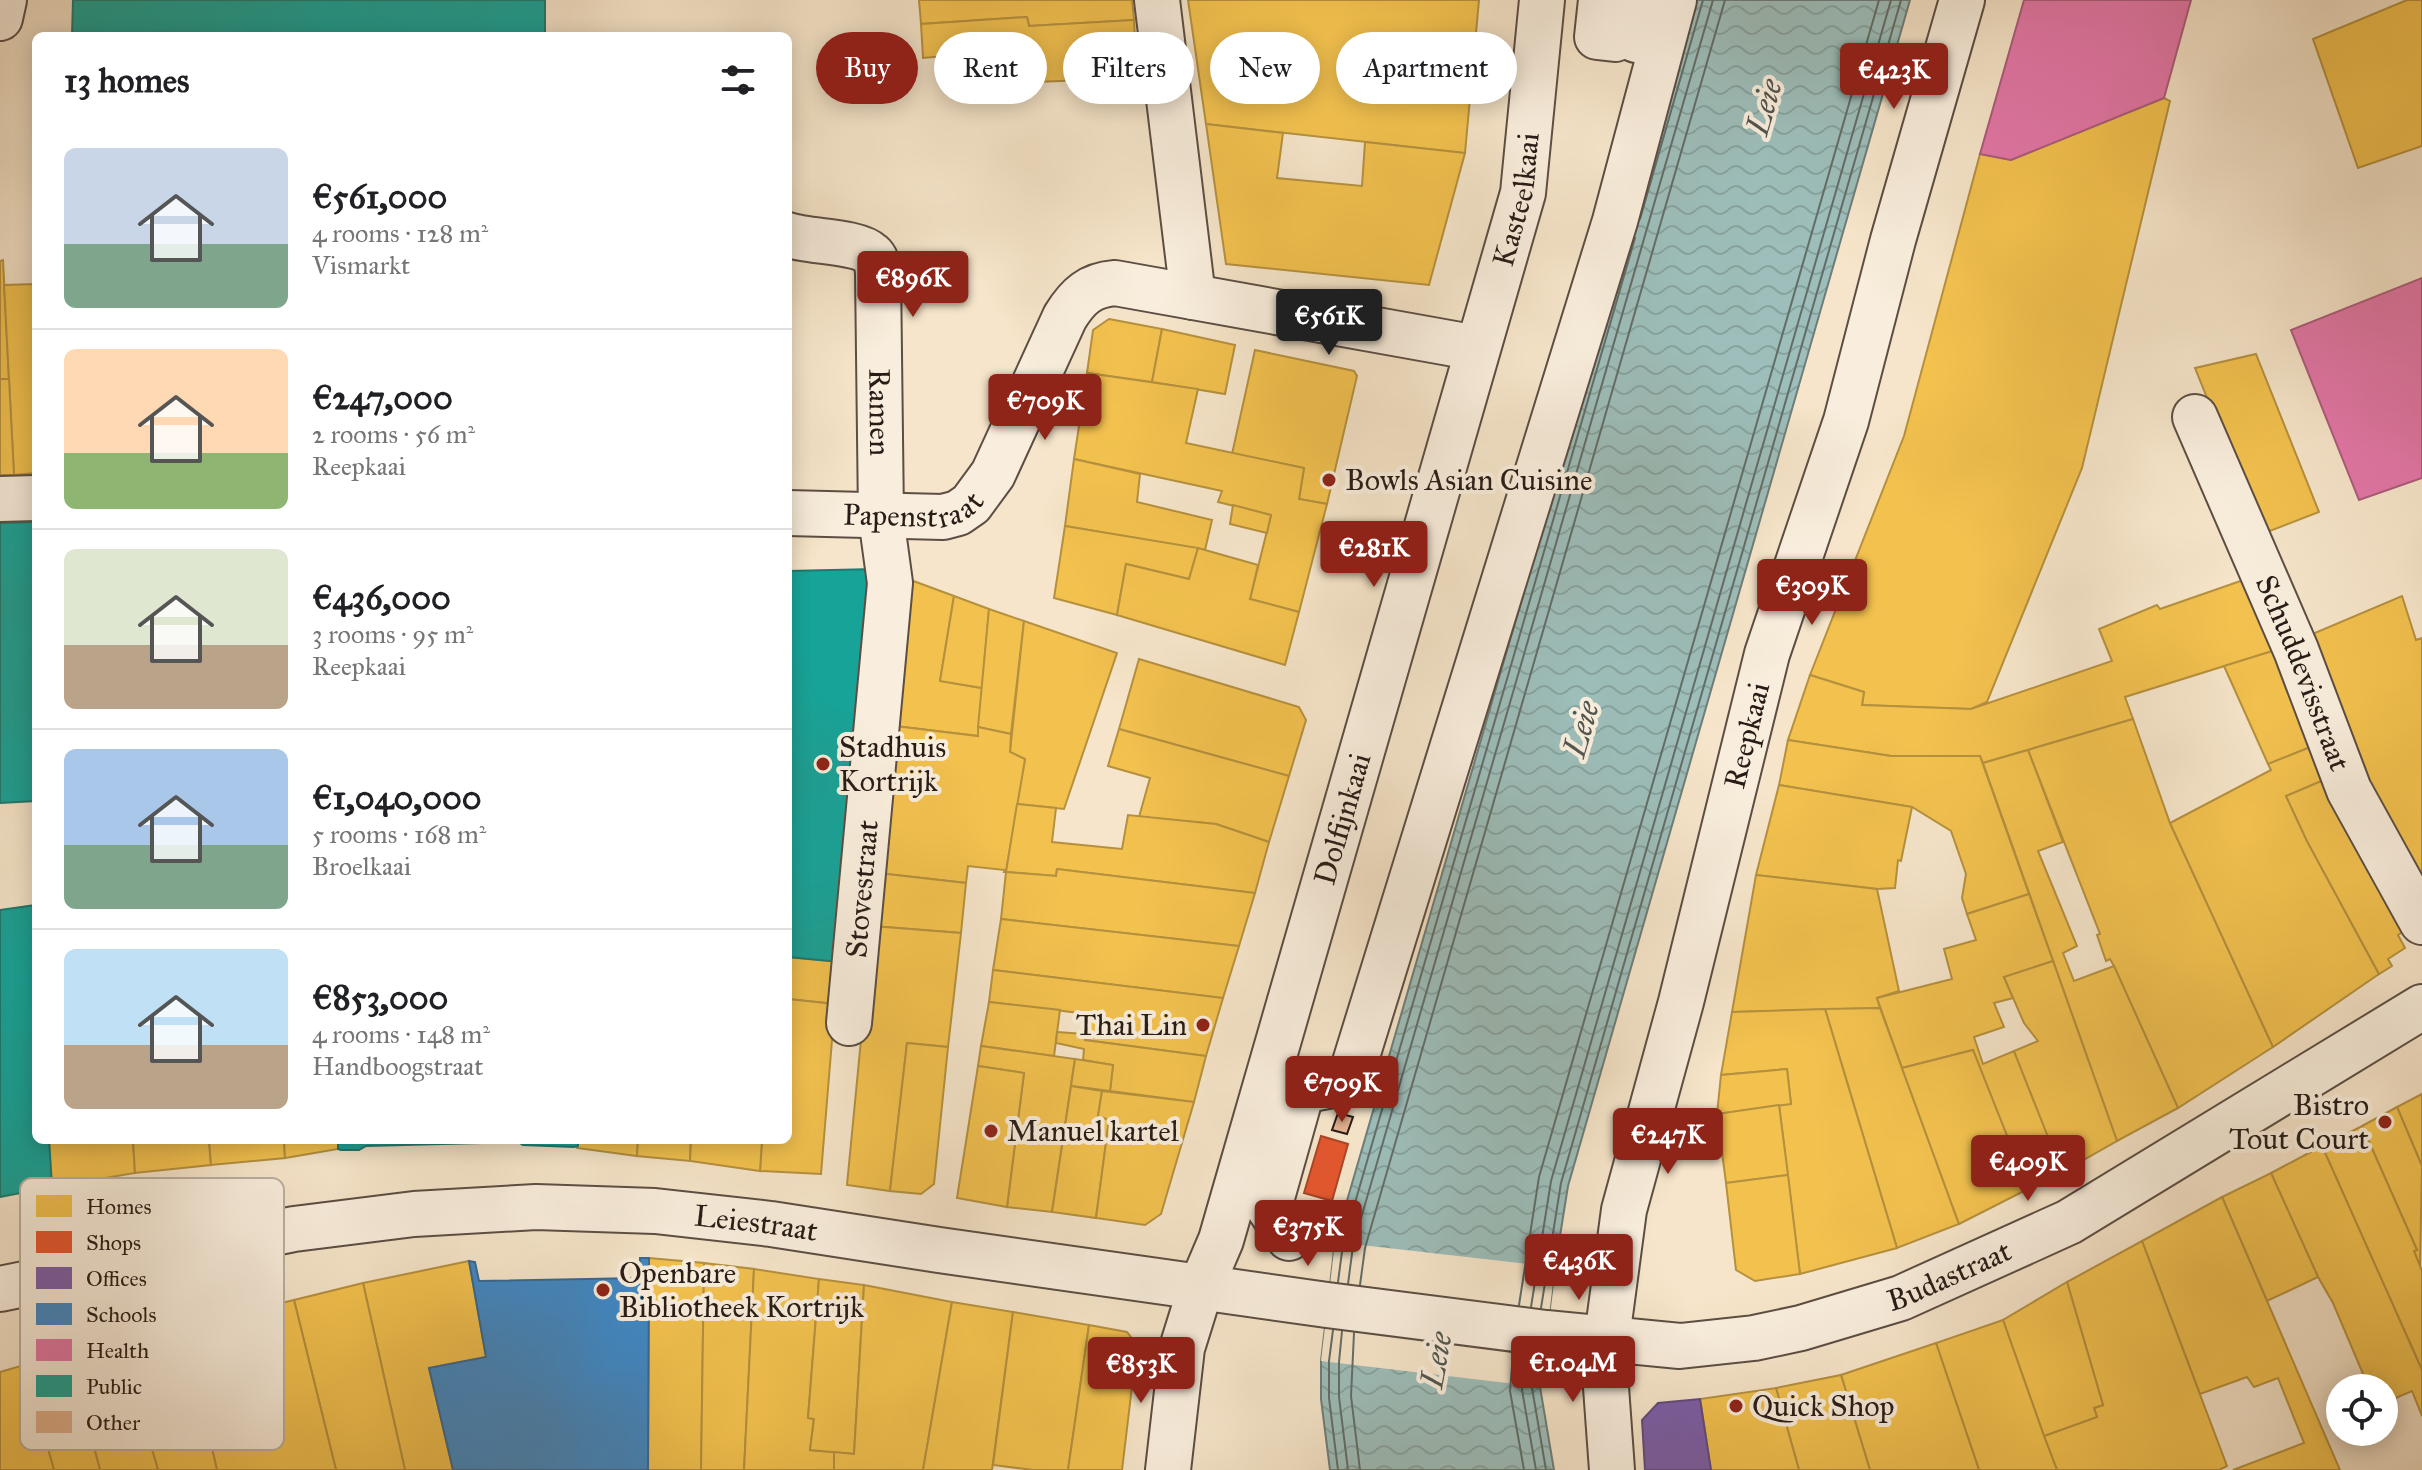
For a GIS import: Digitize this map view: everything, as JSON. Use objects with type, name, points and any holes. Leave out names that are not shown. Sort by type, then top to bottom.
[{"type":"street","points":[[0,18],[4,0]]},
{"type":"street","points":[[1157,0],[1193,297]]},
{"type":"street","name":"Kasteelkaai","points":[[1477,348],[1523,193],[1542,0]]},
{"type":"street","points":[[1289,1238],[1269,1208],[1302,1091],[1349,1082],[1615,221],[1631,27],[1674,0]]},
{"type":"street","name":"Reepkaai","points":[[1612,1470],[1604,1360],[1624,1210],[1685,988],[1767,654],[1846,421],[1893,240],[1962,0]]},
{"type":"street","name":"Ramen","points":[[792,236],[805,241],[860,247],[876,259],[881,517]]},
{"type":"street","name":"Papenstraat","points":[[792,513],[943,517],[958,513],[971,504],[993,474],[1065,317],[1085,291],[1098,285],[1115,283],[1477,348]]},
{"type":"street","name":"Dolfijnkaai","points":[[1168,1470],[1182,1348],[1201,1287],[1221,1240],[1477,348]]},
{"type":"street","name":"Schuddevisstraat","points":[[2195,417],[2296,650],[2349,790],[2422,922]]},
{"type":"street","points":[[0,499],[32,498]]},
{"type":"street","name":"Stovestraat","points":[[849,1023],[890,583],[881,517]]},
{"type":"street","name":"Budastraat","points":[[1606,1339],[1680,1346],[1754,1338],[1801,1328],[1901,1298],[2069,1222],[2422,1007]]},
{"type":"street","name":"Leiestraat","points":[[284,1231],[414,1214],[536,1207],[655,1211],[771,1224],[1327,1305],[1606,1339]]},
{"type":"street","name":"Leiestraat","points":[[0,1289],[20,1285]]},
{"type":"water","name":"Leie","points":[[1696,0],[1910,0],[1568,1186],[1540,1387],[1554,1470],[1330,1470],[1321,1399],[1321,1361],[1335,1242]]},
{"type":"pier","points":[[1335,1242],[1555,1267],[1540,1387],[1321,1361]]},
{"type":"building: Homes","points":[[919,0],[1132,0],[1134,20],[1029,26],[1027,17],[921,24]]},
{"type":"building: Homes","points":[[1188,0],[1479,0],[1476,32],[1336,32],[1336,104],[1469,104],[1465,153],[1206,124]]},
{"type":"building: Homes","points":[[2407,0],[2422,0],[2422,146],[2358,168],[2313,39]]},
{"type":"building: Homes","points":[[1027,17],[1029,26],[1134,20],[1135,32],[1063,32],[1063,81],[1047,82],[1047,32],[934,32],[934,57],[923,58],[921,24]]},
{"type":"building: Homes","points":[[2164,98],[2170,101],[2082,468],[1987,702],[1971,709],[1862,705],[1864,692],[1810,675],[1904,436],[1980,154],[2011,160]]},
{"type":"building: Homes","points":[[1206,124],[1283,133],[1277,178],[1362,186],[1365,142],[1465,153],[1429,285],[1226,264]]},
{"type":"building: Homes","points":[[3,260],[9,379],[0,379],[0,261]]},
{"type":"building: Homes","points":[[32,284],[32,473],[14,475],[4,285]]},
{"type":"building: Homes","points":[[1109,319],[1162,329],[1152,382],[1087,373],[1093,330]]},
{"type":"building: Homes","points":[[1162,329],[1235,345],[1225,394],[1152,382]]},
{"type":"building: Homes","points":[[1255,350],[1354,371],[1357,376],[1327,504],[1299,499],[1304,468],[1232,454]]},
{"type":"building: Homes","points":[[2256,354],[2319,512],[2262,534],[2195,368]]},
{"type":"building: Homes","points":[[1087,373],[1198,389],[1186,443],[1304,468],[1299,499],[1327,504],[1299,612],[1250,599],[1271,515],[1218,502],[1222,491],[1074,459]]},
{"type":"building: Homes","points":[[0,379],[9,379],[14,475],[0,475]]},
{"type":"building: Homes","points":[[1074,459],[1140,474],[1137,502],[1212,520],[1205,550],[1065,526]]},
{"type":"building: Homes","points":[[1233,505],[1271,515],[1267,533],[1230,524]]},
{"type":"building: Homes","points":[[1065,526],[1198,548],[1189,579],[1126,564],[1117,615],[1054,598]]},
{"type":"building: Homes","points":[[1198,548],[1258,565],[1250,599],[1299,612],[1285,665],[1117,615],[1126,564],[1189,579]]},
{"type":"building: Homes","points":[[2249,578],[2279,649],[2125,697],[2133,719],[1983,763],[1980,756],[1891,756],[1788,740],[1810,675],[1864,692],[1862,705],[1971,709],[2112,661],[2099,629],[2157,605],[2160,609]]},
{"type":"building: Homes","points":[[908,579],[954,596],[940,681],[982,688],[978,736],[895,726]]},
{"type":"building: Homes","points":[[954,596],[989,609],[982,688],[940,681]]},
{"type":"building: Homes","points":[[2402,596],[2416,640],[2422,638],[2422,897],[2303,638]]},
{"type":"building: Homes","points":[[989,609],[1024,621],[1011,734],[978,727]]},
{"type":"building: Homes","points":[[1024,621],[1117,653],[1064,809],[1017,804],[1025,759],[1010,752]]},
{"type":"building: Homes","points":[[2279,649],[2318,744],[2268,764],[2224,666]]},
{"type":"building: Homes","points":[[1139,659],[1299,707],[1306,720],[1289,776],[1119,729]]},
{"type":"building: Homes","points":[[2133,719],[2170,823],[2273,1047],[2178,1108],[2114,966],[2110,959],[2106,961],[2097,935],[2100,934],[2028,750]]},
{"type":"building: Homes","points":[[895,726],[978,736],[978,727],[1011,734],[1010,752],[1025,759],[1006,872],[968,866],[966,883],[878,873]]},
{"type":"building: Homes","points":[[1119,729],[1289,776],[1269,842],[1216,824],[1139,817],[1150,778],[1108,766]]},
{"type":"building: Homes","points":[[1788,740],[1891,756],[1980,756],[2029,894],[1967,914],[1962,898],[1966,874],[1951,831],[1912,807],[1779,785]]},
{"type":"building: Homes","points":[[2318,744],[2331,777],[2286,796],[2379,974],[2273,1047],[2170,823],[2271,770],[2268,764]]},
{"type":"building: Homes","points":[[2028,750],[2063,842],[2038,851],[2077,946],[2063,953],[2074,981],[2114,966],[2178,1108],[2117,1141],[1983,763]]},
{"type":"building: Homes","points":[[2331,777],[2409,928],[2398,935],[2405,948],[2388,959],[2392,966],[2379,974],[2286,796]]},
{"type":"building: Homes","points":[[1779,785],[1912,807],[1901,861],[1898,860],[1895,888],[1877,889],[1756,875]]},
{"type":"building: Homes","points":[[1017,804],[1056,808],[1052,842],[1122,849],[1128,815],[1216,824],[1269,842],[1255,893],[1057,869],[1056,876],[1006,872]]},
{"type":"building: Homes","points":[[1057,869],[1255,893],[1239,946],[1001,919],[1006,872],[1056,876]]},
{"type":"building: Homes","points":[[878,873],[966,883],[961,933],[872,926]]},
{"type":"building: Homes","points":[[1756,875],[1877,889],[1899,991],[1877,998],[1880,1008],[1732,1012]]},
{"type":"building: Homes","points":[[2029,894],[2053,961],[2004,977],[2013,998],[1994,1003],[2004,1027],[1974,1037],[1983,1064],[2014,1051],[2062,1172],[2028,1189],[1973,1050],[1902,1068],[1877,998],[1952,979],[1944,949],[1976,940],[1967,914]]},
{"type":"building: Homes","points":[[1001,919],[1239,946],[1223,998],[993,970]]},
{"type":"building: Homes","points":[[872,926],[961,933],[948,1047],[907,1043],[890,1191],[847,1185]]},
{"type":"building: Homes","points":[[792,957],[840,962],[835,1004],[792,999]]},
{"type":"building: Homes","points":[[2053,961],[2117,1141],[2062,1172],[2014,1051],[2038,1041],[2024,1023],[2004,977]]},
{"type":"building: Homes","points":[[993,970],[1223,998],[1206,1056],[1085,1040],[1087,1014],[989,1002]]},
{"type":"building: Homes","points":[[792,999],[835,1004],[821,1174],[760,1171],[762,1144],[792,1144]]},
{"type":"building: Homes","points":[[989,1002],[1060,1010],[1054,1056],[981,1046]]},
{"type":"building: Homes","points":[[1880,1008],[1959,1224],[1897,1248],[1825,1009]]},
{"type":"building: Homes","points":[[1825,1009],[1897,1248],[1800,1274],[1779,1105],[1791,1104],[1787,1069],[1721,1075],[1732,1012]]},
{"type":"building: Homes","points":[[1057,1032],[1084,1034],[1085,1040],[1206,1056],[1194,1102],[1110,1091],[1113,1065],[1083,1060],[1084,1049],[1056,1043]]},
{"type":"building: Homes","points":[[907,1043],[948,1047],[934,1184],[921,1194],[890,1191]]},
{"type":"building: Homes","points":[[981,1046],[1075,1059],[1052,1212],[1007,1207],[1024,1073],[978,1066]]},
{"type":"building: Homes","points":[[1973,1050],[2028,1189],[1959,1224],[1902,1068]]},
{"type":"building: Homes","points":[[1075,1059],[1113,1065],[1110,1091],[1071,1086]]},
{"type":"building: Homes","points":[[978,1066],[1024,1073],[1007,1207],[957,1198]]},
{"type":"building: Homes","points":[[1787,1069],[1791,1104],[1717,1114],[1721,1075]]},
{"type":"building: Homes","points":[[1071,1086],[1102,1091],[1098,1116],[1109,1120],[1096,1218],[1052,1212]]},
{"type":"building: Homes","points":[[1102,1091],[1194,1102],[1161,1214],[1145,1225],[1096,1218],[1109,1120],[1098,1116]]},
{"type":"building: Homes","points":[[2422,1094],[2422,1166],[2397,1107]]},
{"type":"building: Homes","points":[[1779,1105],[1788,1175],[1726,1183],[1717,1114]]},
{"type":"building: Homes","points":[[2397,1107],[2422,1166],[2420,1267],[2414,1251],[2417,1250],[2362,1126]]},
{"type":"building: Homes","points":[[2362,1126],[2417,1250],[2414,1251],[2422,1271],[2422,1370],[2322,1146]]},
{"type":"building: Homes","points":[[49,1144],[133,1144],[135,1173],[105,1178],[51,1178]]},
{"type":"building: Homes","points":[[133,1144],[209,1144],[211,1165],[135,1173]]},
{"type":"building: Homes","points":[[209,1144],[284,1144],[285,1158],[211,1165]]},
{"type":"building: Homes","points":[[284,1144],[338,1144],[338,1149],[285,1158]]},
{"type":"building: Homes","points":[[578,1144],[638,1144],[637,1156],[577,1148]]},
{"type":"building: Homes","points":[[638,1144],[691,1144],[690,1161],[637,1156]]},
{"type":"building: Homes","points":[[691,1144],[762,1144],[760,1171],[690,1161]]},
{"type":"building: Homes","points":[[2322,1146],[2422,1370],[2422,1416],[2412,1391],[2398,1397],[2398,1374],[2363,1374],[2271,1173]]},
{"type":"building: Homes","points":[[2271,1173],[2318,1277],[2267,1301],[2222,1197]]},
{"type":"building: Homes","points":[[1788,1175],[1800,1274],[1755,1281],[1736,1270],[1726,1183]]},
{"type":"building: Homes","points":[[2222,1197],[2326,1438],[2326,1446],[2330,1446],[2340,1470],[2233,1470],[2304,1443],[2278,1378],[2254,1387],[2247,1377],[2200,1394],[2142,1241]]},
{"type":"building: Homes","points":[[2142,1241],[2227,1466],[2219,1470],[2057,1470],[2044,1436],[2097,1417],[2094,1408],[2103,1405],[2067,1282]]},
{"type":"building: Homes","points":[[649,1258],[704,1263],[701,1470],[648,1470]]},
{"type":"building: Homes","points":[[469,1261],[486,1357],[429,1368],[453,1470],[405,1470],[363,1283]]},
{"type":"building: Homes","points":[[704,1263],[754,1269],[744,1470],[701,1470]]},
{"type":"building: Homes","points":[[754,1269],[819,1279],[808,1418],[814,1419],[810,1450],[834,1452],[834,1470],[744,1470]]},
{"type":"building: Homes","points":[[819,1279],[864,1285],[854,1454],[810,1450],[814,1419],[808,1418]]},
{"type":"building: Homes","points":[[2067,1282],[2103,1405],[2094,1408],[2097,1417],[2044,1436],[2003,1320]]},
{"type":"building: Homes","points":[[363,1283],[405,1470],[336,1470],[294,1300]]},
{"type":"building: Homes","points":[[864,1285],[952,1302],[923,1470],[834,1470],[834,1452],[854,1454]]},
{"type":"building: Homes","points":[[294,1300],[336,1470],[217,1470],[212,1450],[284,1450],[284,1302]]},
{"type":"building: Homes","points":[[952,1302],[1013,1312],[992,1470],[923,1470]]},
{"type":"building: Homes","points":[[1013,1312],[1089,1325],[1068,1470],[993,1465]]},
{"type":"building: Homes","points":[[2003,1320],[2057,1470],[1979,1470],[1936,1343]]},
{"type":"building: Homes","points":[[1089,1325],[1127,1332],[1137,1345],[1122,1470],[1068,1470]]},
{"type":"building: Homes","points":[[1936,1343],[1979,1470],[1870,1470],[1841,1375]]},
{"type":"building: Homes","points":[[20,1366],[20,1450],[48,1450],[54,1470],[0,1470],[0,1372]]},
{"type":"building: Homes","points":[[1841,1375],[1870,1470],[1799,1470],[1776,1388]]},
{"type":"building: Homes","points":[[1776,1388],[1799,1470],[1711,1470],[1700,1399]]},
{"type":"building: Homes","points":[[48,1450],[95,1450],[100,1470],[54,1470]]},
{"type":"building: Homes","points":[[95,1450],[152,1450],[158,1470],[100,1470]]},
{"type":"building: Homes","points":[[152,1450],[212,1450],[217,1470],[158,1470]]},
{"type":"building: Shops","points":[[1321,1136],[1348,1144],[1332,1201],[1304,1193]]},
{"type":"building: Offices","points":[[1700,1399],[1711,1470],[1645,1470],[1642,1420],[1658,1403]]},
{"type":"building: Schools","points":[[640,1258],[649,1258],[648,1470],[453,1470],[429,1368],[486,1357],[469,1261],[475,1262],[479,1281],[640,1278]]},
{"type":"building: Health","points":[[2024,0],[2191,0],[2164,98],[2011,160],[1980,154]]},
{"type":"building: Health","points":[[2422,278],[2422,478],[2359,500],[2291,330]]},
{"type":"building: Public","points":[[73,0],[545,0],[545,32],[72,32]]},
{"type":"building: Public","points":[[32,522],[32,801],[0,803],[0,523]]},
{"type":"building: Public","name":"Stadhuis Kortrijk","points":[[875,569],[840,962],[792,957],[792,571]]},
{"type":"building: Public","points":[[32,906],[32,1144],[49,1144],[51,1178],[20,1178],[20,1193],[0,1197],[0,910]]},
{"type":"building: Public","points":[[338,1144],[442,1144],[366,1146],[359,1150],[338,1149]]},
{"type":"building: Public","points":[[578,1144],[578,1146],[574,1147],[523,1145]]},
{"type":"building: Other","points":[[1338,1113],[1353,1117],[1347,1134],[1332,1130]]},
{"type":"place","name":"Bowls Asian Cuisine","points":[[1329,480]]},
{"type":"place","name":"Stadhuis Kortrijk","points":[[823,764]]},
{"type":"place","name":"Thai Lin","points":[[1203,1025]]},
{"type":"place","name":"Bistro Tout Court","points":[[2385,1122]]},
{"type":"place","name":"Manuel kartel","points":[[991,1131]]},
{"type":"place","name":"Openbare Bibliotheek Kortrijk","points":[[603,1290]]},
{"type":"place","name":"Quick Shop","points":[[1736,1406]]}]
